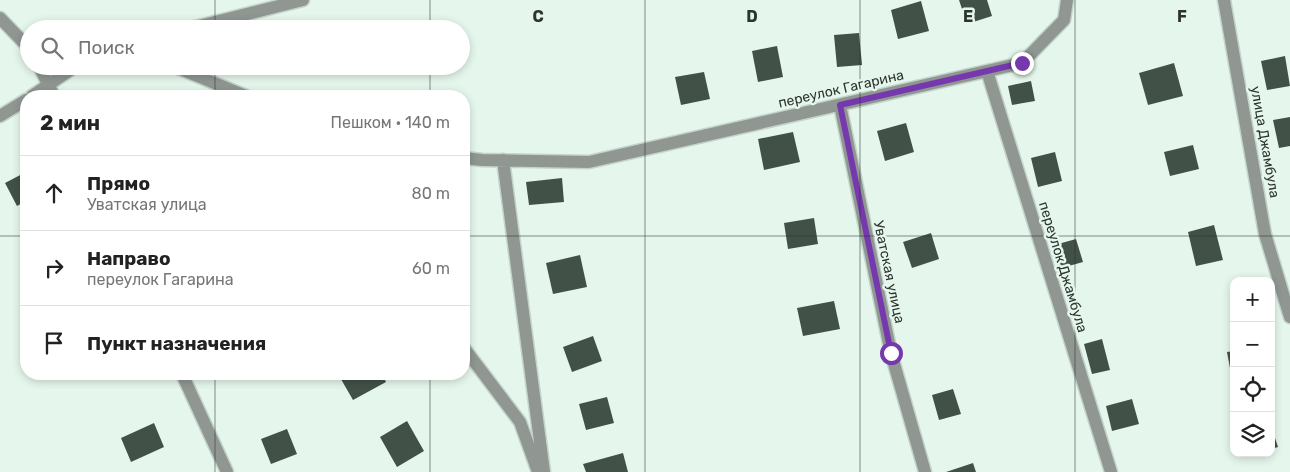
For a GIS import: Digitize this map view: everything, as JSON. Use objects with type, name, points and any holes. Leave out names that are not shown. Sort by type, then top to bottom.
[{"type":"street","points":[[223,20],[303,0]]},
{"type":"street","name":"переулок Гагарина","points":[[470,158],[589,162],[1022,63],[1064,20],[1068,0]]},
{"type":"street","name":"улица Джамбула","points":[[1224,0],[1266,234],[1288,296],[1290,317]]},
{"type":"street","points":[[0,18],[20,39]]},
{"type":"street","name":"переулок Джамбула","points":[[987,71],[1111,472]]},
{"type":"street","points":[[43,75],[51,90]]},
{"type":"street","points":[[52,90],[67,75]]},
{"type":"street","points":[[195,75],[231,90]]},
{"type":"street","points":[[0,116],[20,104]]},
{"type":"street","name":"Уватская улица","points":[[840,105],[891,353],[925,472]]},
{"type":"street","points":[[503,160],[544,472]]},
{"type":"street","points":[[470,356],[520,422],[538,472]]},
{"type":"street","points":[[185,380],[227,472]]},
{"type":"building","points":[[959,0],[987,0],[992,16],[967,24]]},
{"type":"building","points":[[921,1],[929,31],[898,39],[891,10]]},
{"type":"building","points":[[859,33],[862,65],[837,67],[834,35]]},
{"type":"building","points":[[777,46],[783,77],[758,82],[752,51]]},
{"type":"building","points":[[1285,56],[1290,86],[1267,90],[1261,61]]},
{"type":"building","points":[[1174,63],[1183,96],[1148,105],[1139,73]]},
{"type":"building","points":[[704,72],[710,99],[681,105],[675,77]]},
{"type":"building","points":[[1031,81],[1035,101],[1012,105],[1008,86]]},
{"type":"building","points":[[1290,117],[1290,146],[1279,148],[1273,120]]},
{"type":"building","points":[[906,123],[914,152],[885,161],[877,131]]},
{"type":"building","points":[[793,132],[800,162],[764,170],[758,139]]},
{"type":"building","points":[[1193,145],[1199,169],[1170,176],[1164,152]]},
{"type":"building","points":[[1055,152],[1062,181],[1038,187],[1031,158]]},
{"type":"building","points":[[20,175],[20,204],[17,206],[5,183]]},
{"type":"building","points":[[562,178],[564,202],[529,205],[526,182]]},
{"type":"building","points":[[814,218],[818,244],[788,249],[784,223]]},
{"type":"building","points":[[1214,225],[1223,260],[1196,266],[1188,232]]},
{"type":"building","points":[[931,233],[939,259],[912,268],[903,242]]},
{"type":"building","points":[[1076,239],[1083,262],[1058,269],[1051,246]]},
{"type":"building","points":[[580,255],[587,287],[553,294],[546,263]]},
{"type":"building","points":[[834,301],[840,329],[803,336],[797,308]]},
{"type":"building","points":[[593,336],[602,361],[572,372],[563,347]]},
{"type":"building","points":[[1102,339],[1110,370],[1092,374],[1084,344]]},
{"type":"building","points":[[1227,352],[1230,352],[1230,368]]},
{"type":"building","points":[[341,380],[385,380],[386,382],[353,400]]},
{"type":"building","points":[[953,389],[961,414],[939,420],[932,395]]},
{"type":"building","points":[[607,397],[614,423],[586,430],[579,404]]},
{"type":"building","points":[[1132,399],[1139,424],[1112,431],[1106,406]]},
{"type":"building","points":[[407,421],[424,451],[397,467],[380,437]]},
{"type":"building","points":[[154,423],[164,447],[131,462],[121,438]]},
{"type":"building","points":[[287,429],[297,454],[271,464],[261,439]]},
{"type":"building","points":[[623,453],[628,472],[586,472],[583,464]]},
{"type":"building","points":[[973,463],[976,472],[946,472]]},
{"type":"route","points":[[891,353],[840,105],[1022,63]]}]
